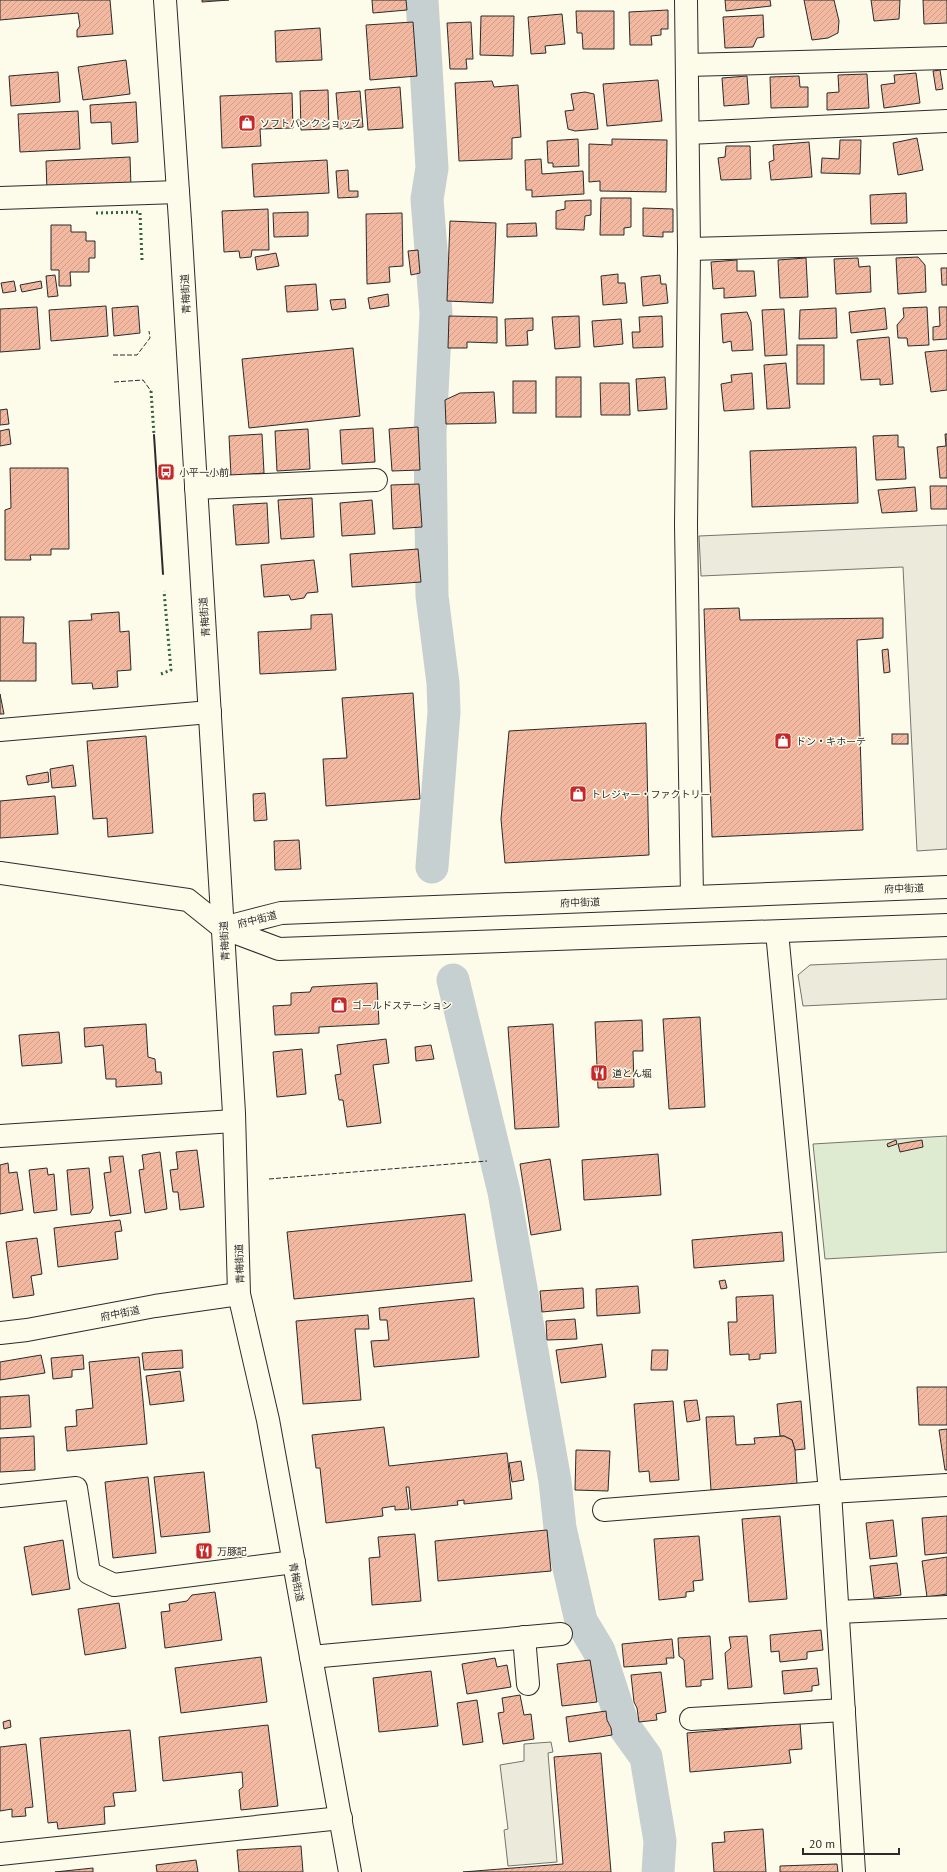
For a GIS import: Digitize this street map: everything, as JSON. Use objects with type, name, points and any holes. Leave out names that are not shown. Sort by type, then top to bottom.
[{"type":"street","name":"青梅街道","points":[[165,0],[223,928],[234,1121],[239,1294],[268,1420],[350,1872]]},
{"type":"street","points":[[686,0],[689,249],[686,525],[692,897]]},
{"type":"street","points":[[686,65],[947,58]]},
{"type":"street","points":[[688,132],[947,121]]},
{"type":"street","points":[[0,198],[178,192]]},
{"type":"street","points":[[689,249],[947,242]]},
{"type":"street","points":[[196,488],[376,480]]},
{"type":"street","points":[[0,730],[210,712]]},
{"type":"street","points":[[0,873],[188,900],[223,928]]},
{"type":"street","name":"府中街道","points":[[223,928],[281,914],[947,887]]},
{"type":"street","name":"府中街道","points":[[223,928],[279,949],[947,925]]},
{"type":"street","points":[[777,932],[830,1492],[854,1872]]},
{"type":"street","points":[[0,1136],[234,1121]]},
{"type":"street","name":"府中街道","points":[[0,1333],[27,1330],[155,1306],[239,1294]]},
{"type":"street","points":[[604,1510],[947,1484]]},
{"type":"street","points":[[0,1496],[76,1488],[89,1573],[114,1585],[294,1562]]},
{"type":"street","points":[[838,1612],[947,1607]]},
{"type":"street","points":[[311,1657],[561,1634]]},
{"type":"street","points":[[524,1637],[528,1684]]},
{"type":"street","points":[[691,1719],[844,1710]]},
{"type":"street","points":[[0,1854],[341,1818]]},
{"type":"green space","points":[[947,1136],[947,1252],[825,1259],[813,1144]]},
{"type":"shaded area","points":[[947,525],[947,849],[917,851],[903,567],[701,576],[699,536]]},
{"type":"shaded area","points":[[947,959],[947,999],[803,1006],[798,975],[810,965]]},
{"type":"shaded area","points":[[551,1742],[553,1752],[548,1753],[557,1862],[508,1866],[504,1830],[508,1829],[500,1765],[524,1761],[524,1744]]},
{"type":"building","points":[[0,0],[110,0],[113,34],[77,37],[77,30],[80,26],[78,13],[0,20]]},
{"type":"building","points":[[202,0],[229,0],[202,2]]},
{"type":"building","points":[[372,0],[406,0],[407,10],[373,13]]},
{"type":"building","points":[[725,0],[770,0],[771,6],[726,11]]},
{"type":"building","points":[[804,0],[834,0],[839,21],[838,33],[828,38],[812,40]]},
{"type":"building","points":[[871,0],[900,0],[899,19],[874,21]]},
{"type":"building","points":[[923,0],[947,0],[947,23],[924,24]]},
{"type":"building","points":[[668,10],[668,29],[661,29],[661,35],[651,36],[652,45],[630,45],[629,12]]},
{"type":"building","points":[[576,11],[614,11],[614,49],[583,49],[582,33],[577,33]]},
{"type":"building","points":[[562,14],[565,44],[545,46],[546,53],[531,54],[528,17]]},
{"type":"building","points":[[763,15],[764,37],[757,38],[753,47],[725,48],[723,17]]},
{"type":"building","points":[[481,16],[514,16],[513,56],[480,55]]},
{"type":"building","points":[[413,22],[417,76],[370,80],[366,25]]},
{"type":"building","points":[[471,22],[473,59],[466,59],[467,69],[450,69],[447,23]]},
{"type":"building","points":[[320,28],[322,60],[276,62],[275,31]]},
{"type":"building","points":[[126,60],[130,94],[83,100],[78,67]]},
{"type":"building","points":[[940,70],[943,89],[936,90],[933,71]]},
{"type":"building","points":[[58,72],[60,102],[11,106],[9,76]]},
{"type":"building","points":[[916,73],[920,103],[884,108],[881,85],[895,83],[894,75]]},
{"type":"building","points":[[867,74],[869,108],[827,110],[827,93],[839,92],[838,75]]},
{"type":"building","points":[[747,76],[749,104],[724,106],[722,78]]},
{"type":"building","points":[[799,76],[800,87],[808,87],[808,107],[771,108],[770,77]]},
{"type":"building","points":[[658,80],[662,121],[607,126],[603,84]]},
{"type":"building","points":[[492,81],[494,87],[518,85],[521,137],[512,138],[512,159],[459,161],[455,83]]},
{"type":"building","points":[[400,87],[403,128],[368,130],[365,90]]},
{"type":"building","points":[[328,90],[329,129],[301,130],[300,91]]},
{"type":"building","points":[[360,91],[363,127],[339,129],[336,93]]},
{"type":"building","points":[[585,92],[594,94],[598,129],[575,131],[568,129],[565,111],[574,110],[571,94]]},
{"type":"building","points":[[292,93],[293,128],[260,129],[261,146],[222,148],[220,96]]},
{"type":"building","points":[[136,102],[138,142],[112,144],[111,122],[91,123],[90,105]]},
{"type":"building","points":[[78,111],[80,149],[20,152],[18,114]]},
{"type":"building","points":[[917,138],[923,170],[898,175],[893,143]]},
{"type":"building","points":[[578,139],[579,166],[553,167],[553,163],[548,163],[547,141]]},
{"type":"building","points":[[612,139],[667,140],[666,192],[600,191],[600,181],[589,182],[589,144],[612,145]]},
{"type":"building","points":[[840,140],[861,140],[860,174],[821,173],[822,158],[839,159]]},
{"type":"building","points":[[809,142],[812,177],[771,180],[769,162],[774,160],[773,145]]},
{"type":"building","points":[[726,146],[750,146],[751,179],[721,180],[718,158],[725,157]]},
{"type":"building","points":[[130,157],[131,187],[47,191],[46,161]]},
{"type":"building","points":[[541,159],[542,174],[583,171],[584,194],[532,197],[532,190],[526,190],[525,160]]},
{"type":"building","points":[[327,160],[329,193],[254,197],[252,164]]},
{"type":"building","points":[[348,170],[349,191],[358,191],[358,197],[338,198],[336,171]]},
{"type":"building","points":[[906,193],[907,223],[871,224],[870,195]]},
{"type":"building","points":[[601,198],[631,198],[631,227],[624,228],[624,235],[600,235]]},
{"type":"building","points":[[591,200],[591,215],[585,216],[584,230],[556,229],[556,211],[565,209],[565,201]]},
{"type":"building","points":[[643,208],[673,209],[673,232],[663,232],[663,237],[643,236]]},
{"type":"building","points":[[268,209],[269,250],[252,250],[251,257],[240,258],[239,251],[224,252],[222,211]]},
{"type":"building","points":[[308,212],[308,236],[274,237],[273,213]]},
{"type":"building","points":[[402,213],[403,266],[389,267],[390,282],[367,284],[366,214]]},
{"type":"building","points":[[450,221],[496,223],[493,303],[447,301]]},
{"type":"building","points":[[536,223],[537,236],[507,237],[507,224]]},
{"type":"building","points":[[51,225],[71,225],[71,232],[86,232],[86,241],[95,241],[95,258],[89,258],[89,272],[70,272],[71,286],[59,286],[59,270],[51,270]]},
{"type":"building","points":[[418,250],[420,273],[411,275],[408,251]]},
{"type":"building","points":[[276,253],[279,266],[257,270],[255,257]]},
{"type":"building","points":[[918,257],[925,265],[926,292],[898,294],[896,258]]},
{"type":"building","points":[[806,258],[808,297],[780,298],[778,260]]},
{"type":"building","points":[[858,258],[859,267],[870,266],[871,292],[836,294],[834,259]]},
{"type":"building","points":[[737,260],[737,271],[754,271],[756,296],[724,298],[724,288],[713,289],[711,262]]},
{"type":"building","points":[[941,268],[947,268],[947,285],[942,285]]},
{"type":"building","points":[[618,274],[618,283],[625,283],[627,303],[603,305],[601,276]]},
{"type":"building","points":[[55,275],[58,296],[48,297],[46,276]]},
{"type":"building","points":[[660,275],[661,284],[666,284],[668,303],[643,306],[641,277]]},
{"type":"building","points":[[14,281],[16,291],[3,293],[1,283]]},
{"type":"building","points":[[41,281],[42,288],[22,292],[20,285]]},
{"type":"building","points":[[316,284],[318,310],[287,312],[285,286]]},
{"type":"building","points":[[388,294],[389,306],[370,309],[368,298]]},
{"type":"building","points":[[345,299],[346,308],[332,310],[330,300]]},
{"type":"building","points":[[106,306],[108,336],[51,341],[49,310]]},
{"type":"building","points":[[138,306],[140,333],[114,336],[112,308]]},
{"type":"building","points":[[37,307],[40,349],[0,352],[0,309]]},
{"type":"building","points":[[927,307],[929,345],[908,346],[907,338],[898,338],[897,325],[904,317],[903,308]]},
{"type":"building","points":[[939,307],[947,307],[947,339],[933,340],[933,327],[940,326]]},
{"type":"building","points":[[836,308],[837,338],[799,339],[800,310]]},
{"type":"building","points":[[885,308],[887,329],[851,333],[849,312]]},
{"type":"building","points":[[784,309],[787,355],[765,356],[762,310]]},
{"type":"building","points":[[747,312],[751,322],[753,350],[732,351],[731,341],[723,343],[721,314]]},
{"type":"building","points":[[449,316],[497,317],[497,343],[467,342],[467,348],[448,348]]},
{"type":"building","points":[[579,316],[580,347],[555,349],[552,317]]},
{"type":"building","points":[[662,316],[663,347],[633,348],[632,332],[640,332],[639,317]]},
{"type":"building","points":[[533,318],[533,330],[527,331],[528,345],[506,346],[505,319]]},
{"type":"building","points":[[621,319],[623,344],[594,347],[592,321]]},
{"type":"building","points":[[889,337],[893,384],[880,385],[880,379],[861,380],[857,340]]},
{"type":"building","points":[[797,345],[824,345],[824,384],[797,384]]},
{"type":"building","points":[[353,348],[360,416],[249,428],[242,359]]},
{"type":"building","points":[[947,350],[947,390],[931,392],[925,352]]},
{"type":"building","points":[[786,363],[790,408],[767,409],[764,365]]},
{"type":"building","points":[[752,373],[754,409],[724,411],[721,384],[732,382],[731,375]]},
{"type":"building","points":[[556,377],[581,377],[581,417],[556,417]]},
{"type":"building","points":[[665,377],[667,409],[638,411],[636,379]]},
{"type":"building","points":[[513,381],[536,381],[536,413],[513,413]]},
{"type":"building","points":[[600,383],[629,383],[630,415],[601,415]]},
{"type":"building","points":[[494,392],[496,423],[446,424],[445,400],[460,393]]},
{"type":"building","points":[[7,409],[9,424],[0,425],[0,410]]},
{"type":"building","points":[[418,427],[420,470],[392,471],[389,429]]},
{"type":"building","points":[[373,428],[375,462],[342,464],[340,430]]},
{"type":"building","points":[[9,429],[11,444],[0,446],[0,431]]},
{"type":"building","points":[[308,429],[310,469],[277,471],[275,431]]},
{"type":"building","points":[[262,434],[264,473],[231,476],[229,436]]},
{"type":"building","points":[[945,434],[947,434],[947,478],[940,478],[937,447],[946,446]]},
{"type":"building","points":[[898,435],[898,447],[904,447],[906,479],[876,480],[873,436]]},
{"type":"building","points":[[856,447],[858,503],[752,507],[750,451]]},
{"type":"building","points":[[10,468],[68,468],[69,549],[51,549],[51,555],[30,555],[31,560],[5,560],[5,510],[11,508]]},
{"type":"building","points":[[419,484],[422,527],[393,529],[391,485]]},
{"type":"building","points":[[930,486],[947,486],[947,509],[931,509]]},
{"type":"building","points":[[915,487],[917,511],[882,513],[878,490]]},
{"type":"building","points":[[312,498],[314,537],[281,539],[278,500]]},
{"type":"building","points":[[372,500],[375,534],[342,536],[340,503]]},
{"type":"building","points":[[267,503],[269,543],[236,545],[233,505]]},
{"type":"building","points":[[418,549],[421,582],[352,587],[350,554]]},
{"type":"building","points":[[314,560],[318,592],[307,593],[304,598],[291,600],[289,595],[264,597],[261,565]]},
{"type":"building","points":[[739,608],[740,620],[883,618],[883,638],[857,640],[863,830],[712,837],[704,609]]},
{"type":"building","points":[[119,612],[120,632],[129,631],[131,670],[117,671],[118,687],[93,689],[92,683],[72,684],[69,621],[92,620],[91,614]]},
{"type":"building","points":[[332,614],[336,670],[260,674],[258,632],[311,629],[311,615]]},
{"type":"building","points":[[0,617],[24,617],[23,643],[36,643],[36,681],[0,681]]},
{"type":"building","points":[[888,649],[890,672],[884,673],[882,650]]},
{"type":"building","points":[[413,693],[420,799],[326,806],[323,759],[347,758],[342,698]]},
{"type":"building","points":[[0,694],[4,714],[0,714]]},
{"type":"building","points":[[646,723],[649,855],[505,863],[501,819],[509,731]]},
{"type":"building","points":[[892,734],[908,734],[908,744],[892,744]]},
{"type":"building","points":[[146,736],[153,833],[108,837],[107,818],[93,819],[87,741]]},
{"type":"building","points":[[73,765],[76,786],[52,788],[50,769]]},
{"type":"building","points":[[48,772],[49,782],[28,785],[26,776]]},
{"type":"building","points":[[265,793],[267,820],[254,821],[253,794]]},
{"type":"building","points":[[55,796],[58,834],[0,838],[0,801]]},
{"type":"building","points":[[299,840],[301,869],[275,870],[274,841]]},
{"type":"building","points":[[377,983],[379,1024],[319,1027],[319,1033],[275,1035],[273,1006],[291,1005],[291,993],[310,992],[312,987]]},
{"type":"building","points":[[700,1017],[705,1107],[669,1109],[663,1019]]},
{"type":"building","points":[[642,1020],[643,1051],[633,1051],[634,1087],[598,1088],[595,1022]]},
{"type":"building","points":[[146,1024],[148,1057],[155,1059],[156,1072],[161,1072],[162,1084],[116,1087],[116,1079],[106,1079],[103,1045],[85,1047],[84,1028]]},
{"type":"building","points":[[553,1024],[559,1127],[515,1129],[508,1027]]},
{"type":"building","points":[[59,1032],[62,1063],[22,1066],[19,1035]]},
{"type":"building","points":[[386,1039],[389,1063],[373,1065],[381,1123],[347,1127],[343,1100],[339,1100],[335,1075],[341,1074],[337,1045]]},
{"type":"building","points":[[431,1045],[434,1059],[416,1061],[415,1047]]},
{"type":"building","points":[[302,1049],[306,1094],[277,1097],[273,1052]]},
{"type":"building","points":[[896,1140],[897,1144],[888,1147],[887,1144]]},
{"type":"building","points":[[922,1140],[923,1147],[900,1152],[898,1144]]},
{"type":"building","points":[[197,1150],[204,1207],[180,1210],[178,1192],[173,1192],[170,1170],[178,1169],[176,1152]]},
{"type":"building","points":[[160,1152],[167,1209],[145,1213],[139,1170],[144,1169],[142,1155]]},
{"type":"building","points":[[658,1154],[661,1195],[584,1200],[582,1160]]},
{"type":"building","points":[[123,1156],[131,1213],[110,1216],[104,1173],[111,1172],[109,1157]]},
{"type":"building","points":[[550,1159],[561,1230],[531,1235],[520,1164]]},
{"type":"building","points":[[8,1163],[9,1173],[17,1172],[23,1210],[0,1214],[0,1165]]},
{"type":"building","points":[[47,1168],[48,1175],[54,1174],[57,1210],[34,1213],[29,1170]]},
{"type":"building","points":[[89,1168],[93,1208],[90,1213],[71,1215],[67,1170]]},
{"type":"building","points":[[465,1214],[472,1281],[294,1299],[287,1232]]},
{"type":"building","points":[[120,1220],[122,1231],[115,1232],[118,1259],[58,1267],[54,1228]]},
{"type":"building","points":[[782,1232],[784,1261],[694,1268],[692,1240]]},
{"type":"building","points":[[37,1238],[42,1274],[31,1276],[34,1295],[13,1298],[6,1242]]},
{"type":"building","points":[[725,1280],[727,1288],[721,1289],[719,1281]]},
{"type":"building","points":[[638,1286],[640,1313],[597,1316],[596,1289]]},
{"type":"building","points":[[583,1288],[584,1308],[542,1312],[540,1291]]},
{"type":"building","points":[[773,1295],[776,1353],[760,1354],[760,1359],[749,1360],[749,1354],[730,1355],[728,1322],[737,1322],[736,1297]]},
{"type":"building","points":[[474,1298],[479,1357],[374,1367],[371,1341],[389,1340],[387,1320],[380,1320],[379,1308]]},
{"type":"building","points":[[368,1315],[369,1329],[355,1329],[361,1400],[303,1404],[296,1321]]},
{"type":"building","points":[[575,1319],[577,1339],[547,1340],[546,1321]]},
{"type":"building","points":[[602,1344],[606,1377],[561,1383],[556,1350]]},
{"type":"building","points":[[182,1350],[183,1368],[144,1370],[142,1353]]},
{"type":"building","points":[[652,1350],[668,1350],[667,1370],[651,1370]]},
{"type":"building","points":[[41,1355],[45,1373],[0,1380],[0,1362]]},
{"type":"building","points":[[83,1355],[84,1369],[72,1370],[72,1377],[53,1379],[51,1358]]},
{"type":"building","points":[[139,1357],[147,1444],[67,1451],[65,1427],[77,1426],[76,1410],[93,1408],[89,1362]]},
{"type":"building","points":[[180,1371],[184,1401],[150,1405],[146,1376]]},
{"type":"building","points":[[917,1387],[947,1387],[947,1425],[919,1425]]},
{"type":"building","points":[[29,1395],[31,1427],[0,1429],[0,1397]]},
{"type":"building","points":[[697,1400],[700,1420],[687,1422],[684,1401]]},
{"type":"building","points":[[673,1401],[679,1480],[650,1482],[649,1471],[639,1472],[634,1404]]},
{"type":"building","points":[[801,1401],[805,1449],[795,1450],[792,1440],[784,1436],[780,1436],[777,1404]]},
{"type":"building","points":[[734,1416],[736,1445],[755,1444],[754,1438],[784,1436],[792,1440],[795,1450],[797,1484],[711,1490],[706,1417]]},
{"type":"building","points":[[384,1427],[389,1466],[507,1453],[512,1499],[464,1504],[464,1500],[457,1501],[458,1505],[411,1510],[409,1487],[406,1487],[409,1509],[395,1510],[395,1506],[382,1508],[383,1516],[326,1523],[320,1468],[316,1468],[312,1435]]},
{"type":"building","points":[[947,1429],[947,1470],[945,1470],[939,1430]]},
{"type":"building","points":[[34,1436],[35,1470],[0,1472],[0,1438]]},
{"type":"building","points":[[576,1450],[610,1451],[608,1491],[575,1490]]},
{"type":"building","points":[[521,1461],[524,1480],[512,1482],[509,1463]]},
{"type":"building","points":[[204,1472],[210,1532],[161,1537],[154,1477]]},
{"type":"building","points":[[148,1477],[156,1553],[113,1558],[105,1482]]},
{"type":"building","points":[[780,1516],[787,1599],[749,1602],[742,1519]]},
{"type":"building","points":[[947,1516],[947,1553],[925,1555],[922,1518]]},
{"type":"building","points":[[893,1520],[897,1556],[870,1559],[866,1523]]},
{"type":"building","points":[[547,1530],[551,1571],[438,1581],[435,1541]]},
{"type":"building","points":[[415,1534],[421,1601],[372,1605],[369,1558],[380,1557],[378,1537]]},
{"type":"building","points":[[699,1536],[703,1580],[693,1581],[694,1591],[686,1592],[686,1597],[659,1600],[654,1539]]},
{"type":"building","points":[[63,1540],[70,1589],[32,1595],[24,1547]]},
{"type":"building","points":[[947,1557],[947,1594],[927,1597],[922,1561]]},
{"type":"building","points":[[897,1563],[901,1595],[874,1598],[870,1566]]},
{"type":"building","points":[[215,1592],[222,1640],[165,1648],[161,1612],[170,1611],[169,1604],[187,1601],[192,1595]]},
{"type":"building","points":[[119,1603],[126,1648],[85,1655],[78,1609]]},
{"type":"building","points":[[821,1630],[823,1650],[807,1652],[807,1659],[780,1662],[779,1651],[771,1652],[770,1635]]},
{"type":"building","points":[[710,1636],[713,1679],[701,1680],[701,1686],[686,1687],[684,1660],[679,1656],[678,1638]]},
{"type":"building","points":[[747,1636],[752,1687],[728,1689],[725,1653],[731,1648],[729,1637]]},
{"type":"building","points":[[672,1639],[674,1658],[666,1658],[667,1664],[624,1667],[622,1644]]},
{"type":"building","points":[[261,1657],[267,1702],[181,1713],[175,1668]]},
{"type":"building","points":[[495,1658],[497,1667],[507,1665],[511,1687],[467,1694],[462,1664]]},
{"type":"building","points":[[590,1660],[597,1702],[562,1706],[557,1664]]},
{"type":"building","points":[[817,1668],[819,1685],[812,1686],[812,1691],[784,1694],[782,1671]]},
{"type":"building","points":[[431,1671],[438,1726],[379,1732],[373,1678]]},
{"type":"building","points":[[661,1672],[666,1712],[656,1714],[657,1720],[639,1722],[637,1708],[634,1702],[631,1675]]},
{"type":"building","points":[[520,1695],[524,1715],[531,1714],[534,1739],[503,1744],[498,1713],[504,1712],[502,1698]]},
{"type":"building","points":[[477,1700],[483,1742],[463,1745],[457,1703]]},
{"type":"building","points":[[606,1711],[607,1720],[611,1728],[612,1735],[569,1742],[566,1717]]},
{"type":"building","points":[[10,1720],[11,1727],[4,1729],[3,1722]]},
{"type":"building","points":[[800,1723],[802,1749],[789,1750],[791,1763],[690,1772],[687,1733]]},
{"type":"building","points":[[268,1725],[278,1806],[241,1810],[239,1790],[243,1787],[242,1772],[163,1781],[159,1737]]},
{"type":"building","points":[[130,1730],[136,1791],[113,1793],[115,1806],[104,1807],[105,1824],[58,1829],[57,1822],[48,1823],[40,1738]]},
{"type":"building","points":[[26,1744],[33,1807],[25,1808],[26,1816],[12,1817],[12,1809],[0,1811],[0,1747]]},
{"type":"building","points":[[601,1753],[611,1872],[463,1872],[563,1864],[554,1757]]},
{"type":"building","points":[[763,1829],[766,1872],[714,1872],[712,1843],[725,1842],[724,1832]]},
{"type":"building","points":[[301,1846],[303,1872],[239,1872],[237,1850]]},
{"type":"building","points":[[196,1860],[198,1872],[157,1872],[156,1865]]},
{"type":"building","points":[[837,1864],[838,1872],[780,1872],[780,1866]]},
{"type":"building","points":[[93,1868],[93,1872],[55,1872]]},
{"type":"waterway","points":[[422,0],[432,168],[427,199],[436,313],[430,433],[432,596],[443,683],[444,712],[432,867]]},
{"type":"waterway","points":[[453,980],[504,1192],[555,1481],[560,1528],[581,1621],[599,1651],[623,1725],[646,1757],[660,1841],[658,1872]]},
{"type":"hedge","points":[[96,213],[140,212],[142,260]]},
{"type":"hedge","points":[[151,391],[154,435]]},
{"type":"hedge","points":[[161,674],[171,670],[164,591]]},
{"type":"fence","points":[[113,355],[137,355],[150,338],[149,331]]},
{"type":"fence","points":[[114,382],[143,380],[151,391]]},
{"type":"fence","points":[[269,1179],[487,1161]]},
{"type":"wall","points":[[154,435],[163,574]]},
{"type":"place","name":"ソフトバンクショップ","points":[[247,123]]},
{"type":"place","name":"小平一小前","points":[[166,472]]},
{"type":"place","name":"ドン・キホーテ","points":[[783,741]]},
{"type":"place","name":"トレジャー・ファクトリー","points":[[578,794]]},
{"type":"place","name":"ゴールドステーション","points":[[339,1005]]},
{"type":"place","name":"道とん堀","points":[[599,1073]]},
{"type":"place","name":"万豚記","points":[[204,1551]]}]
